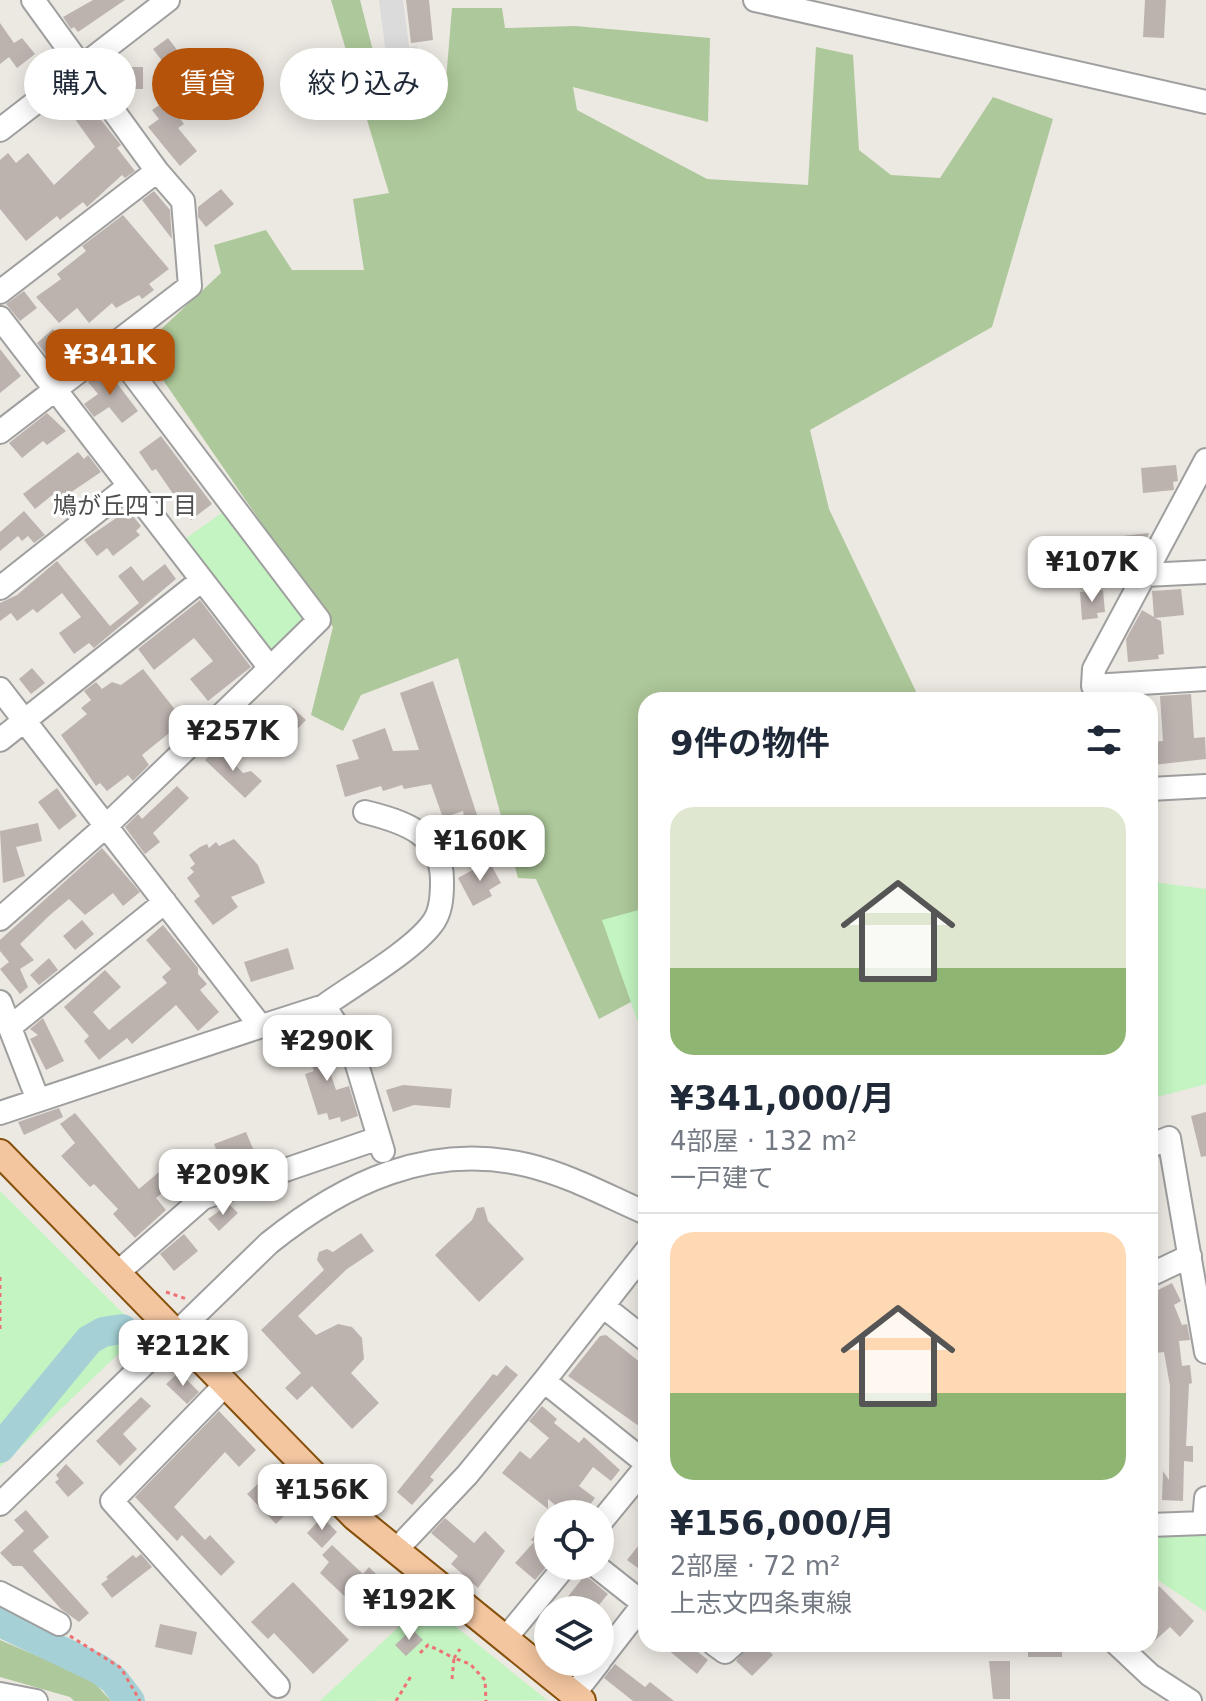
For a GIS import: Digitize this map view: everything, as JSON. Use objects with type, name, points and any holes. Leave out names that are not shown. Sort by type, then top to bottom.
[{"type":"main road","points":[[0,1153],[355,1517],[578,1698]]},
{"type":"street","points":[[33,0],[67,48]]},
{"type":"street","points":[[107,48],[168,0]]},
{"type":"street","points":[[755,0],[1206,102]]},
{"type":"street","points":[[0,130],[24,112]]},
{"type":"street","points":[[0,432],[190,286],[183,201],[119,120]]},
{"type":"street","points":[[0,292],[157,171]]},
{"type":"street","points":[[0,318],[270,668]]},
{"type":"street","points":[[0,919],[106,826],[319,620],[113,348]]},
{"type":"street","points":[[1205,463],[1094,669],[1093,686],[1206,679]]},
{"type":"street","points":[[0,588],[129,486]]},
{"type":"street","points":[[1145,575],[1206,572]]},
{"type":"street","points":[[0,740],[202,580]]},
{"type":"street","points":[[0,689],[255,1019],[256,1028]]},
{"type":"street","points":[[1158,789],[1206,786]]},
{"type":"street","points":[[0,1113],[324,1006],[432,925],[438,913],[442,889],[436,851],[425,835],[405,822],[365,812]]},
{"type":"street","points":[[10,1027],[165,902]]},
{"type":"street","points":[[0,1002],[38,1100]]},
{"type":"street","points":[[324,1006],[352,1048],[389,1171]]},
{"type":"street","points":[[116,1274],[203,1198],[379,1138]]},
{"type":"street","points":[[1158,1143],[1169,1138],[1206,1352]]},
{"type":"street","points":[[0,1504],[174,1334],[296,1221],[347,1189],[389,1171],[449,1160],[512,1162],[549,1172],[638,1210]]},
{"type":"street","points":[[1158,1271],[1190,1256]]},
{"type":"street","points":[[396,1550],[467,1475],[638,1261]]},
{"type":"street","points":[[603,1306],[638,1334]]},
{"type":"street","points":[[544,1381],[638,1458]]},
{"type":"street","points":[[227,1383],[112,1501],[278,1686]]},
{"type":"street","points":[[614,1505],[638,1475]]},
{"type":"street","points":[[1158,1525],[1205,1522],[1206,1498]]},
{"type":"street","points":[[505,1639],[553,1580]]},
{"type":"street","points":[[614,1580],[638,1598]]},
{"type":"street","points":[[0,1593],[59,1624]]},
{"type":"street","points":[[614,1642],[638,1612]]},
{"type":"street","points":[[1126,1652],[1150,1675],[1190,1701]]},
{"type":"street","points":[[578,1698],[590,1676]]},
{"type":"street","points":[[0,1694],[36,1701]]},
{"type":"path","points":[[0,1277],[0,1329]]},
{"type":"path","points":[[59,1624],[73,1639],[121,1668],[140,1701]]},
{"type":"path","points":[[420,1653],[428,1645],[470,1664],[485,1680],[486,1701]]},
{"type":"path","points":[[452,1679],[454,1658],[460,1649]]},
{"type":"path","points":[[402,1701],[397,1699],[411,1676]]},
{"type":"green space","points":[[331,0],[360,0],[372,48],[345,48]]},
{"type":"green space","points":[[452,8],[502,8],[505,28],[575,26],[710,38],[708,122],[573,87],[577,110],[707,179],[808,185],[816,47],[853,55],[859,150],[891,175],[940,178],[993,97],[1053,119],[992,327],[810,430],[829,509],[916,692],[638,692],[638,998],[599,1019],[536,879],[518,878],[458,658],[361,695],[343,731],[311,715],[333,627],[141,348],[221,273],[214,245],[266,230],[292,270],[364,270],[353,199],[389,193],[367,120],[448,120]]},
{"type":"green space","points":[[230,507],[312,622],[273,657],[182,541]]},
{"type":"green space","points":[[1158,882],[1206,889],[1206,1084],[1158,1097]]},
{"type":"green space","points":[[638,910],[638,1022],[602,920]]},
{"type":"green space","points":[[0,1191],[134,1324],[135,1338],[0,1467]]},
{"type":"green space","points":[[1206,1534],[1206,1612],[1158,1580],[1158,1537]]},
{"type":"green space","points":[[425,1602],[547,1700],[320,1701]]},
{"type":"green space","points":[[0,1640],[91,1679],[111,1701],[74,1701],[70,1697],[0,1677]]},
{"type":"shaded area","points":[[379,0],[403,0],[409,47],[417,48],[385,48]]},
{"type":"building","points":[[93,0],[125,0],[78,32],[74,27],[71,29],[63,17]]},
{"type":"building","points":[[406,0],[429,0],[433,40],[411,43]]},
{"type":"building","points":[[1145,0],[1166,0],[1164,38],[1143,37]]},
{"type":"building","points":[[0,23],[14,43],[22,38],[30,48],[24,48],[24,63],[17,68],[9,57],[0,64]]},
{"type":"building","points":[[168,38],[176,48],[154,48]]},
{"type":"building","points":[[136,67],[143,67],[143,89],[136,89]]},
{"type":"building","points":[[76,120],[101,120],[121,145],[117,148],[135,171],[125,178],[122,175],[87,207],[83,202],[60,220],[57,216],[26,241],[0,209],[0,160],[8,153],[16,163],[28,153],[54,185],[95,147]]},
{"type":"building","points":[[158,120],[181,120],[184,124],[178,128],[197,151],[180,166],[148,127]]},
{"type":"building","points":[[221,189],[234,204],[206,227],[198,217],[198,207]]},
{"type":"building","points":[[154,191],[170,210],[172,239],[142,200]]},
{"type":"building","points":[[123,215],[169,269],[149,284],[154,290],[142,299],[139,295],[116,308],[112,303],[89,323],[77,308],[59,323],[36,297],[61,279],[57,274],[86,251],[82,246]]},
{"type":"building","points":[[24,291],[37,308],[20,321],[6,304]]},
{"type":"building","points":[[53,329],[64,343],[48,357],[37,343]]},
{"type":"building","points":[[0,349],[21,376],[0,393]]},
{"type":"building","points":[[109,366],[117,376],[113,378],[138,411],[122,423],[109,407],[94,417],[84,404],[98,394],[88,382]]},
{"type":"building","points":[[47,413],[66,431],[47,445],[43,441],[22,458],[9,443]]},
{"type":"building","points":[[161,436],[212,504],[191,520],[156,469],[152,471],[139,452]]},
{"type":"building","points":[[78,452],[84,459],[88,455],[101,472],[61,499],[56,492],[35,509],[23,494]]},
{"type":"building","points":[[1176,465],[1178,481],[1173,482],[1174,490],[1143,493],[1141,468]]},
{"type":"building","points":[[128,510],[141,526],[136,531],[140,535],[113,556],[107,548],[97,556],[84,540]]},
{"type":"building","points":[[24,511],[45,535],[34,543],[28,536],[22,541],[18,536],[0,551],[0,532]]},
{"type":"building","points":[[1149,533],[1142,550],[1098,557],[1097,539]]},
{"type":"building","points":[[57,561],[110,626],[139,603],[118,576],[131,566],[143,581],[165,564],[176,579],[94,648],[89,643],[74,654],[59,633],[81,617],[62,593],[37,613],[33,609],[17,621],[11,613],[0,621],[0,603],[17,595]]},
{"type":"building","points":[[1181,589],[1184,615],[1155,618],[1161,621],[1164,654],[1158,655],[1159,659],[1128,662],[1126,639],[1142,610],[1154,617],[1152,591]]},
{"type":"building","points":[[1103,590],[1105,612],[1097,613],[1098,618],[1082,620],[1080,592]]},
{"type":"building","points":[[200,600],[251,667],[208,701],[190,679],[213,661],[194,638],[154,670],[138,649]]},
{"type":"building","points":[[32,668],[45,683],[31,694],[19,679]]},
{"type":"building","points":[[143,669],[184,721],[142,755],[149,765],[133,781],[128,775],[107,791],[100,783],[96,786],[61,735],[87,714],[81,708],[91,700],[84,691],[96,682],[102,689],[112,682],[121,685]]},
{"type":"building","points":[[433,681],[478,818],[465,823],[463,811],[443,818],[431,784],[404,789],[402,785],[383,791],[381,786],[345,797],[336,765],[359,759],[352,740],[385,728],[393,751],[419,750],[400,693]]},
{"type":"building","points":[[1191,694],[1194,738],[1205,737],[1206,759],[1158,764],[1158,741],[1163,741],[1160,696]]},
{"type":"building","points":[[253,705],[275,727],[293,708],[306,720],[274,753],[240,719]]},
{"type":"building","points":[[218,747],[243,773],[251,771],[262,781],[245,798],[205,760]]},
{"type":"building","points":[[177,786],[189,798],[153,833],[160,842],[145,854],[125,827],[138,814],[142,819]]},
{"type":"building","points":[[57,788],[77,816],[59,830],[38,802]]},
{"type":"building","points":[[38,823],[42,841],[16,847],[25,876],[3,883],[0,831]]},
{"type":"building","points":[[234,839],[258,865],[265,883],[231,897],[238,907],[213,925],[194,901],[200,896],[187,878],[194,872],[190,868],[195,864],[189,855],[207,844],[209,848],[216,842],[219,846]]},
{"type":"building","points":[[102,848],[140,892],[123,906],[113,893],[85,915],[69,899],[50,915],[20,944],[34,960],[20,969],[28,987],[20,994],[0,969],[9,962],[0,951],[0,940]]},
{"type":"building","points":[[489,861],[501,883],[489,890],[492,896],[473,906],[458,878]]},
{"type":"building","points":[[82,920],[94,934],[75,950],[63,936]]},
{"type":"building","points":[[163,925],[198,968],[198,974],[207,984],[200,990],[219,1012],[198,1031],[176,1005],[132,1044],[127,1038],[99,1060],[84,1041],[89,1036],[64,1007],[105,970],[121,987],[93,1012],[109,1030],[167,983],[162,977],[171,969],[146,940]]},
{"type":"building","points":[[288,948],[294,969],[251,982],[244,962]]},
{"type":"building","points":[[49,958],[58,970],[39,985],[30,975]]},
{"type":"building","points":[[43,1018],[64,1061],[46,1070],[30,1039],[38,1035],[30,1029]]},
{"type":"building","points":[[323,1031],[331,1051],[324,1054],[336,1090],[349,1086],[358,1116],[341,1122],[340,1117],[329,1120],[327,1113],[318,1115],[305,1074],[314,1071],[302,1039]]},
{"type":"building","points":[[403,1085],[452,1089],[450,1108],[414,1105],[393,1112],[386,1090]]},
{"type":"building","points":[[59,1108],[63,1117],[24,1135],[18,1122]]},
{"type":"building","points":[[1206,1112],[1206,1156],[1201,1157],[1191,1116]]},
{"type":"building","points":[[75,1113],[139,1189],[173,1160],[185,1174],[156,1198],[166,1210],[135,1238],[113,1214],[118,1209],[94,1184],[90,1187],[61,1156],[75,1143],[60,1124]]},
{"type":"building","points":[[246,1132],[254,1151],[221,1163],[214,1144]]},
{"type":"building","points":[[229,1204],[238,1213],[219,1231],[208,1219]]},
{"type":"building","points":[[484,1207],[488,1221],[524,1259],[479,1302],[435,1255],[472,1220],[477,1208]]},
{"type":"building","points":[[361,1233],[374,1251],[347,1269],[298,1316],[316,1335],[338,1324],[352,1327],[362,1338],[364,1359],[351,1373],[379,1403],[352,1429],[312,1386],[297,1400],[285,1388],[301,1373],[261,1330],[324,1270],[317,1260],[319,1252],[327,1249],[333,1252]]},
{"type":"building","points":[[184,1234],[198,1251],[174,1271],[160,1254]]},
{"type":"building","points":[[1172,1283],[1181,1301],[1174,1305],[1182,1325],[1187,1324],[1190,1340],[1179,1341],[1182,1366],[1190,1365],[1192,1383],[1189,1384],[1186,1446],[1193,1446],[1193,1462],[1184,1461],[1183,1501],[1162,1500],[1163,1471],[1169,1480],[1170,1386],[1164,1352],[1158,1353],[1158,1290]]},
{"type":"building","points":[[606,1335],[638,1361],[638,1425],[568,1376],[600,1336]]},
{"type":"building","points":[[506,1365],[518,1375],[430,1477],[434,1480],[412,1505],[397,1492],[493,1374],[497,1376]]},
{"type":"building","points":[[179,1372],[199,1392],[187,1404],[166,1384]]},
{"type":"building","points":[[141,1397],[151,1406],[123,1434],[137,1449],[120,1466],[96,1441]]},
{"type":"building","points":[[542,1406],[557,1419],[554,1423],[579,1443],[584,1437],[620,1470],[611,1481],[593,1467],[579,1486],[595,1498],[594,1500],[536,1500],[502,1473],[520,1451],[530,1459],[549,1438],[529,1421]]},
{"type":"building","points":[[219,1411],[256,1450],[239,1467],[225,1452],[174,1507],[205,1540],[210,1535],[235,1562],[221,1576],[182,1535],[177,1541],[135,1497]]},
{"type":"building","points":[[66,1464],[84,1483],[68,1497],[55,1482],[59,1479],[56,1475]]},
{"type":"building","points":[[274,1469],[279,1469],[313,1503],[303,1513],[295,1505],[276,1524],[247,1494]]},
{"type":"building","points":[[26,1510],[49,1537],[33,1551],[89,1613],[79,1622],[61,1609],[22,1566],[13,1566],[0,1553],[24,1531],[14,1520]]},
{"type":"building","points":[[322,1517],[337,1532],[322,1548],[307,1533]]},
{"type":"building","points":[[445,1518],[474,1543],[485,1531],[505,1551],[478,1588],[451,1564],[458,1556],[431,1533]]},
{"type":"building","points":[[534,1542],[534,1579],[515,1563]]},
{"type":"building","points":[[332,1545],[363,1574],[369,1567],[383,1581],[357,1608],[320,1573],[329,1562],[322,1555]]},
{"type":"building","points":[[638,1546],[638,1568],[627,1560]]},
{"type":"building","points":[[141,1554],[152,1567],[112,1598],[101,1584],[133,1555],[136,1558]]},
{"type":"building","points":[[581,1580],[591,1580],[608,1594],[606,1596],[568,1596]]},
{"type":"building","points":[[293,1582],[349,1640],[313,1674],[274,1633],[268,1639],[251,1622]]},
{"type":"building","points":[[1158,1587],[1194,1621],[1180,1637],[1170,1627],[1158,1638]]},
{"type":"building","points":[[160,1624],[197,1632],[192,1655],[155,1647]]},
{"type":"building","points":[[412,1629],[423,1640],[406,1656],[395,1645]]},
{"type":"building","points":[[671,1652],[698,1652],[708,1660],[697,1674]]},
{"type":"building","points":[[742,1652],[770,1652],[773,1655],[752,1676],[736,1661]]},
{"type":"building","points":[[1028,1652],[1062,1652],[1062,1657],[1028,1657]]},
{"type":"building","points":[[989,1661],[1010,1661],[1010,1699],[993,1699]]},
{"type":"building","points":[[614,1665],[645,1687],[650,1682],[674,1701],[633,1701],[604,1678],[614,1676]]},
{"type":"waterway","points":[[0,1448],[89,1340],[103,1332],[122,1329]]},
{"type":"waterway","points":[[0,1622],[99,1669],[114,1680],[130,1701]]},
{"type":"district","name":"鳩が丘四丁目","points":[[125,506]]}]
